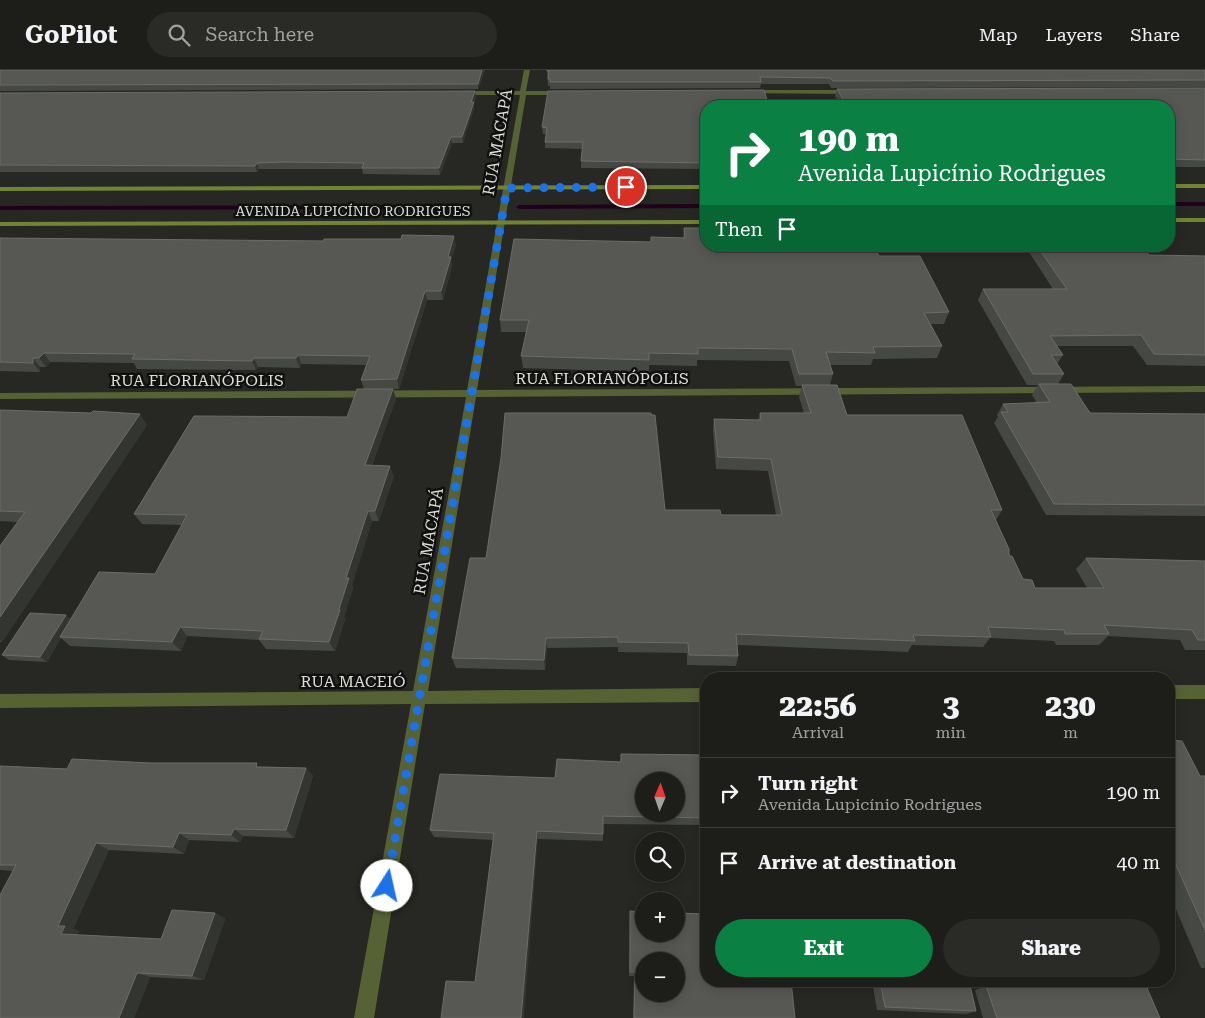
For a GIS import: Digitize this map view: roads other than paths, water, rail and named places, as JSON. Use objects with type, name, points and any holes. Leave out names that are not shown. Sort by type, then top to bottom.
[{"type":"street","name":"RUA MACAPÁ","points":[[364,1018],[527,70]]},
{"type":"street","points":[[740,92],[859,92]]},
{"type":"street","points":[[454,93],[572,93]]},
{"type":"street","points":[[1175,186],[1205,186]]},
{"type":"street","name":"AVENIDA LUPICÍNIO RODRIGUES","points":[[0,189],[700,187]]},
{"type":"street","points":[[1175,220],[1205,220]]},
{"type":"street","name":"AVENIDA LUPICÍNIO RODRIGUES","points":[[0,224],[700,222]]},
{"type":"street","name":"RUA FLORIANÓPOLIS","points":[[0,396],[1205,390]]},
{"type":"street","points":[[1175,692],[1205,692]]},
{"type":"street","name":"RUA MACEIÓ","points":[[0,701],[700,696]]},
{"type":"waterway","points":[[1175,204],[1205,204]]},
{"type":"waterway","points":[[519,207],[700,206]]},
{"type":"waterway","points":[[0,208],[464,207]]}]
